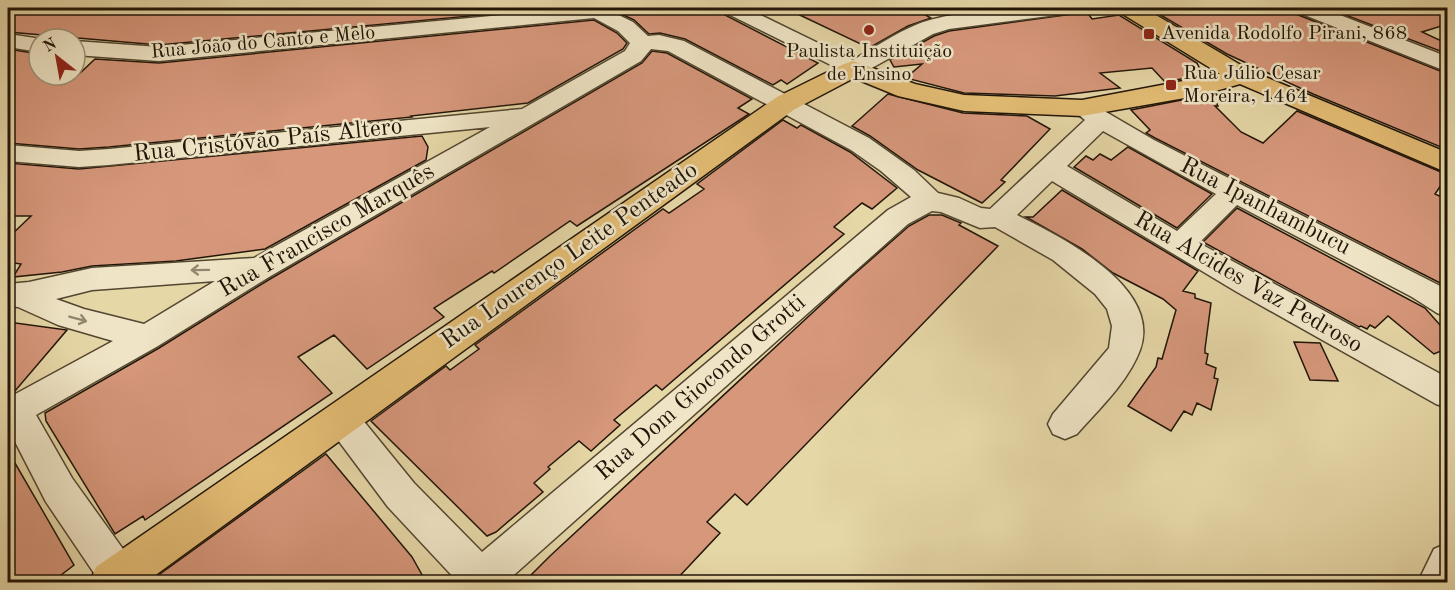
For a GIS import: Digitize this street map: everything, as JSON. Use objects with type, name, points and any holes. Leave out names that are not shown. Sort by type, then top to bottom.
[{"type":"main road","points":[[1129,8],[1242,76],[1448,165]]},
{"type":"main road","name":"Rua Lourenço Leite Penteado","points":[[115,580],[786,103],[853,69]]},
{"type":"main road","points":[[853,69],[907,90],[964,103],[1091,114],[1242,76]]},
{"type":"street","points":[[731,8],[853,69]]},
{"type":"street","name":"Rua Lourenço Leite Penteado","points":[[853,69],[925,29],[948,23],[1064,8]]},
{"type":"street","points":[[1304,8],[1448,65]]},
{"type":"street","points":[[591,10],[632,31],[639,37],[641,43],[659,42],[676,46],[859,142],[917,185],[931,202],[944,203],[980,219],[988,220],[998,216],[1050,168],[1091,114]]},
{"type":"street","name":"Rua João do Canto e Melo","points":[[87,49],[159,54],[591,10]]},
{"type":"street","points":[[8,41],[27,43]]},
{"type":"street","name":"Rua Francisco Marquês","points":[[11,412],[147,338],[259,269],[633,56],[640,50],[641,43]]},
{"type":"street","points":[[1417,54],[1448,43]]},
{"type":"street","name":"Rua Ipanhambucu","points":[[1091,114],[1145,146],[1423,289],[1448,306]]},
{"type":"street","name":"Rua Cristóvão País Altero","points":[[8,153],[53,158],[99,158],[529,116]]},
{"type":"street","name":"Rua Alcides Vaz Pedroso","points":[[1050,168],[1180,245],[1448,394]]},
{"type":"street","points":[[1180,245],[1234,192]]},
{"type":"street","name":"Rua Dom Giocondo Grotti","points":[[481,581],[898,217],[916,205],[931,202]]},
{"type":"street","points":[[998,216],[1089,272],[1120,300],[1127,314],[1130,329],[1125,349],[1065,423]]},
{"type":"street","points":[[16,295],[89,279],[177,271],[259,269]]},
{"type":"street","points":[[16,295],[62,315],[147,338]]},
{"type":"street","points":[[11,412],[115,580]]},
{"type":"street","points":[[341,418],[401,495],[481,581]]},
{"type":"street","points":[[1437,582],[1448,562]]},
{"type":"building","points":[[8,8],[557,8],[159,45],[87,39],[87,27],[27,27],[27,34],[8,32]]},
{"type":"building","points":[[608,8],[718,8],[723,14],[818,63],[787,84],[781,80],[773,85],[685,39],[660,33],[649,34],[634,20]]},
{"type":"building","name":"Paulista Instituição de Ensino","points":[[785,8],[902,8],[909,11],[917,10],[931,18],[908,26],[869,48]]},
{"type":"building","points":[[1291,8],[1296,14],[1448,74],[1448,150],[1313,94],[1227,54],[1152,10]]},
{"type":"building","points":[[1327,8],[1448,8],[1448,24],[1422,32],[1448,44],[1448,54]]},
{"type":"building","points":[[1087,12],[1092,19],[1119,15],[1197,63],[1203,75],[1165,82],[1152,68],[1100,73],[1120,88],[1055,96],[964,93],[906,78],[922,64],[894,67],[890,60],[934,36],[949,31]]},
{"type":"building","points":[[594,20],[617,33],[627,43],[623,49],[528,103],[412,117],[109,147],[79,149],[8,143],[8,49],[27,52],[27,87],[87,87],[87,67],[95,59],[159,63]]},
{"type":"building","points":[[652,51],[667,53],[752,99],[738,108],[749,114],[577,226],[570,221],[494,273],[492,271],[434,308],[444,317],[367,369],[334,335],[298,357],[332,393],[145,520],[143,516],[115,534],[46,421],[45,413],[159,348],[270,279],[642,63]]},
{"type":"building","points":[[888,94],[963,113],[1027,116],[1050,129],[1001,180],[1005,182],[982,203],[918,170],[852,126]]},
{"type":"building","points":[[1212,94],[1218,106],[1215,106],[1241,132],[1263,143],[1297,111],[1448,175],[1435,194],[1448,200],[1448,287],[1146,133],[1150,130],[1131,110]]},
{"type":"building","points":[[783,120],[797,128],[801,125],[850,152],[897,188],[872,209],[862,203],[834,227],[844,234],[662,390],[656,385],[614,420],[620,425],[591,451],[579,441],[548,467],[550,469],[534,483],[543,492],[496,532],[487,536],[371,421],[446,366],[450,370],[479,349],[475,345],[663,209],[669,213],[704,189],[697,184]]},
{"type":"building","points":[[422,136],[428,147],[426,160],[265,249],[176,261],[92,266],[62,272],[13,277],[21,264],[8,262],[8,238],[31,216],[8,216],[8,163],[79,169]]},
{"type":"building","points":[[1128,147],[1212,194],[1177,228],[1074,167],[1086,156],[1093,160],[1100,154],[1111,160]]},
{"type":"building","points":[[1062,190],[1198,271],[1183,291],[1195,294],[1195,298],[1211,303],[1205,349],[1205,353],[1208,354],[1206,364],[1216,368],[1214,378],[1218,379],[1211,410],[1197,403],[1192,415],[1184,411],[1171,431],[1128,406],[1156,367],[1158,358],[1162,359],[1176,310],[1163,299],[1113,273],[1082,249],[1026,217],[1033,217]]},
{"type":"building","points":[[1237,208],[1425,308],[1448,334],[1448,348],[1434,354],[1388,316],[1375,328],[1370,325],[1367,329],[1359,327],[1203,242]]},
{"type":"building","points":[[929,215],[942,215],[961,223],[959,225],[998,246],[747,505],[735,494],[707,522],[720,533],[674,582],[524,582],[851,277],[909,226]]},
{"type":"building","points":[[8,322],[67,330],[15,391],[8,396]]},
{"type":"building","points":[[1294,342],[1320,343],[1338,381],[1310,380]]},
{"type":"building","points":[[8,451],[74,565],[52,582],[8,582]]},
{"type":"building","points":[[326,454],[412,557],[426,582],[149,582]]},
{"type":"place","name":"Paulista Instituição de Ensino","points":[[869,30]]},
{"type":"place","name":"Avenida Rodolfo Pirani, 868","points":[[1149,34]]},
{"type":"place","name":"Rua Júlio Cesar Moreira, 1464","points":[[1171,85]]}]
